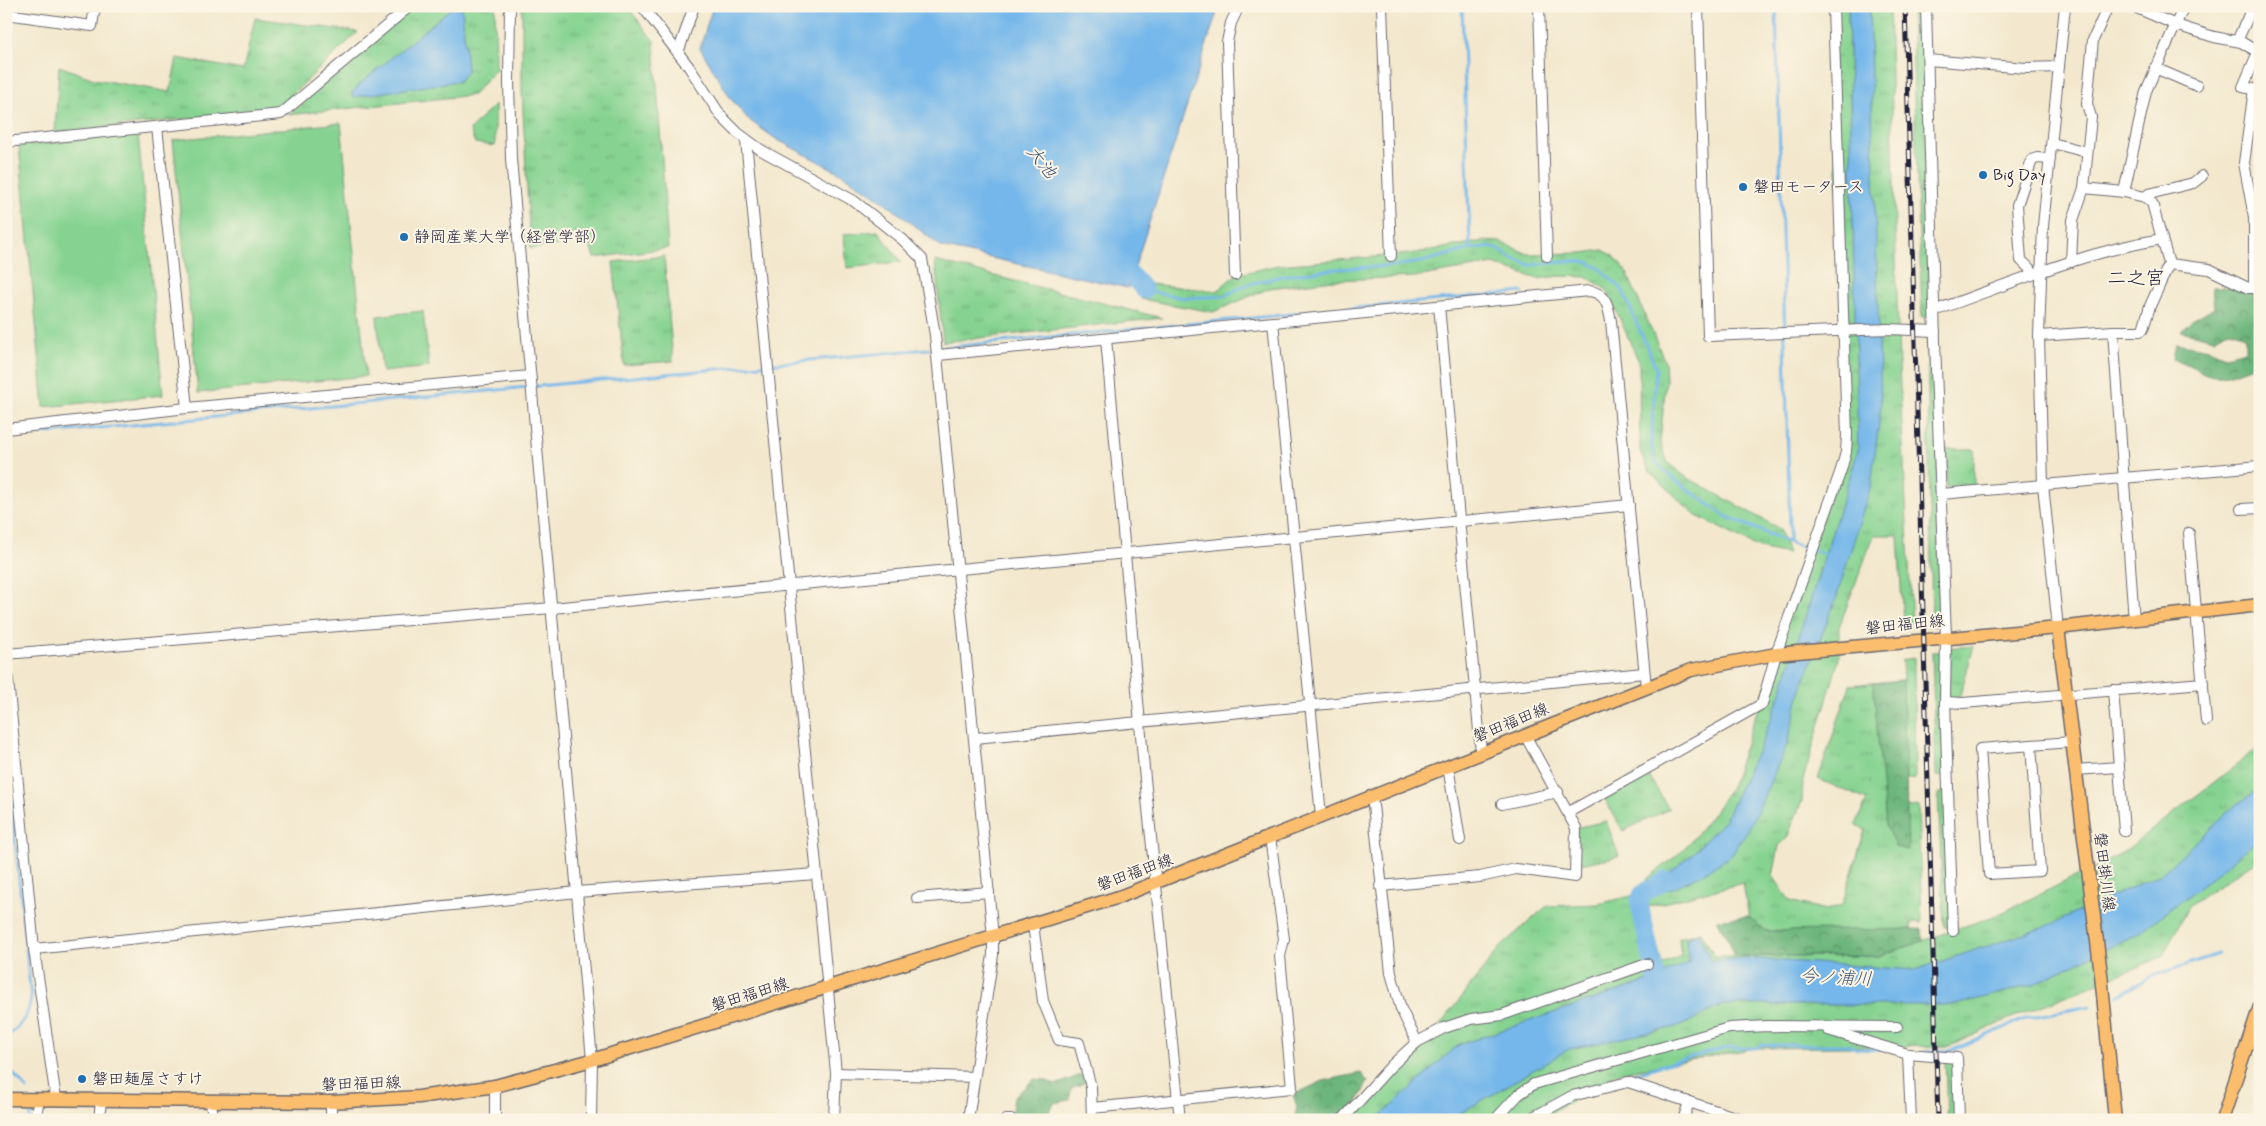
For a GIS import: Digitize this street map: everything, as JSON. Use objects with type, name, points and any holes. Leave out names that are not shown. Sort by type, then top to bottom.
[{"type":"main road","name":"磐田福田線","points":[[6,1099],[332,1102],[420,1097],[460,1093],[495,1086],[592,1060],[1119,897],[1690,670],[1778,654],[2058,628],[2260,606]]},
{"type":"main road","name":"磐田掛川線","points":[[2058,628],[2101,974],[2116,1120]]},
{"type":"main road","points":[[2222,1120],[2260,1006]]},
{"type":"street","points":[[6,14],[92,26],[96,6]]},
{"type":"street","points":[[6,142],[281,114],[410,6]]},
{"type":"street","points":[[510,6],[508,82],[510,159],[592,1060],[591,1120]]},
{"type":"street","points":[[642,6],[678,53],[720,116],[746,140],[785,164],[854,201],[902,239],[922,259],[938,355],[993,937],[993,955],[968,1120]]},
{"type":"street","points":[[678,53],[694,6]]},
{"type":"street","points":[[1235,275],[1227,42],[1231,23],[1239,6]]},
{"type":"street","points":[[1382,6],[1391,256]]},
{"type":"street","points":[[1539,6],[1547,256]]},
{"type":"street","points":[[1698,6],[1708,336],[1888,329],[1935,331]]},
{"type":"street","points":[[1569,812],[1762,704],[1846,452],[1845,330],[1832,6]]},
{"type":"street","points":[[1926,6],[1934,311],[1946,637],[1945,702],[1953,931]]},
{"type":"street","points":[[2058,628],[2043,485],[2038,273],[2064,6]]},
{"type":"street","points":[[2071,262],[2073,220],[2084,188],[2091,117],[2087,104],[2093,40],[2108,6]]},
{"type":"street","points":[[2132,6],[2176,25],[2214,37],[2237,41],[2258,52],[2243,87],[2257,90],[2244,163],[2254,217],[2257,288],[2209,269],[2168,264]]},
{"type":"street","points":[[2124,192],[2146,91],[2184,6]]},
{"type":"street","points":[[2237,41],[2253,6]]},
{"type":"street","points":[[1928,60],[2026,68],[2059,67]]},
{"type":"street","points":[[2155,68],[2197,86]]},
{"type":"street","points":[[157,128],[188,408]]},
{"type":"street","points":[[746,140],[836,1073],[834,1120]]},
{"type":"street","points":[[2052,143],[2087,152]]},
{"type":"street","points":[[2038,273],[2021,260],[2017,205],[2032,160],[2050,158]]},
{"type":"street","points":[[2145,197],[2149,194],[2193,183],[2202,176]]},
{"type":"street","points":[[2039,336],[2140,331],[2143,329],[2150,306],[2168,264],[2152,204],[2145,197],[2124,192],[2084,188]]},
{"type":"street","points":[[1934,311],[2038,273],[2124,245],[2162,239]]},
{"type":"street","points":[[938,355],[1589,291],[1599,293],[1605,298],[1611,321],[1646,687]]},
{"type":"street","points":[[1439,306],[1481,752]]},
{"type":"street","points":[[1273,322],[1321,816]]},
{"type":"street","points":[[2113,331],[2134,620]]},
{"type":"street","points":[[1106,339],[1127,555],[1140,721],[1180,1120]]},
{"type":"street","points":[[6,429],[188,408],[530,376]]},
{"type":"street","points":[[1941,494],[2260,466]]},
{"type":"street","points":[[6,654],[552,608],[1629,506]]},
{"type":"street","points":[[2241,509],[2260,508]]},
{"type":"street","points":[[2189,534],[2206,721]]},
{"type":"street","points":[[6,660],[34,949],[56,1099]]},
{"type":"street","points":[[975,738],[1644,673]]},
{"type":"street","points":[[1945,702],[1964,703],[2203,683]]},
{"type":"street","points":[[2114,690],[2124,831]]},
{"type":"street","points":[[1380,886],[1480,877],[1516,869],[1575,876],[1576,828],[1526,735]]},
{"type":"street","points":[[2031,745],[2040,871],[1989,874],[1980,749],[2031,745],[2072,742]]},
{"type":"street","points":[[1448,766],[1460,840]]},
{"type":"street","points":[[2076,770],[2119,767]]},
{"type":"street","points":[[1502,804],[1558,792]]},
{"type":"street","points":[[1372,796],[1380,886],[1391,973],[1401,1009],[1417,1042]]},
{"type":"street","points":[[1092,1108],[1292,1088],[1280,956],[1284,939],[1270,837]]},
{"type":"street","points":[[34,949],[577,892],[816,874]]},
{"type":"street","points":[[917,898],[989,892]]},
{"type":"street","points":[[1032,924],[1043,1001],[1059,1040],[1079,1043],[1091,1087],[1092,1120]]},
{"type":"street","points":[[1342,1120],[1391,1066],[1417,1042],[1444,1028],[1471,1019],[1502,1015],[1647,964]]},
{"type":"street","points":[[1817,1027],[1908,1054],[1957,1058],[1959,1120]]},
{"type":"street","points":[[1494,1120],[1518,1095],[1534,1084],[1729,1028],[1897,1027]]},
{"type":"street","points":[[1908,1054],[1911,1120]]},
{"type":"street","points":[[836,1073],[974,1077]]},
{"type":"street","points":[[1528,1120],[1572,1096],[1628,1082],[1744,1120]]},
{"type":"street","points":[[495,1086],[495,1120]]},
{"type":"street","points":[[35,1120],[39,1099]]},
{"type":"street","points":[[99,1120],[101,1101]]},
{"type":"street","points":[[211,1101],[213,1120]]},
{"type":"street","points":[[331,1120],[332,1102]]},
{"type":"street","points":[[1683,1120],[1689,1102]]},
{"type":"street","points":[[1006,1120],[1011,1120]]},
{"type":"green space","points":[[414,6],[495,6],[496,69],[473,95],[288,115]]},
{"type":"green space","points":[[522,6],[627,6],[654,41],[668,248],[594,258],[588,240],[530,249],[522,91]]},
{"type":"green space","points":[[1832,6],[1889,6],[1899,366],[1912,623],[1903,623],[1898,535],[1874,535],[1839,627],[1839,659],[1803,780],[1802,801],[1787,838],[1779,846],[1773,876],[1790,901],[1826,910],[1842,905],[1865,830],[1856,824],[1867,800],[1818,779],[1850,685],[1903,680],[1902,660],[1914,658],[1915,779],[1906,780],[1907,808],[1918,806],[1922,923],[1911,922],[1911,929],[1903,930],[1766,931],[1749,918],[1743,883],[1647,907],[1662,964],[1681,956],[1679,938],[1701,932],[1714,956],[1879,956],[1997,915],[2118,856],[2260,747],[2260,858],[2188,907],[2162,957],[2009,1019],[1950,1046],[1757,1048],[1617,1073],[1541,1120],[1337,1120],[1416,1056],[1501,946],[1547,906],[1598,904],[1635,895],[1644,882],[1685,848],[1710,818],[1732,785],[1846,447]]},
{"type":"green space","points":[[1911,6],[1923,6],[1930,317],[1922,317]]},
{"type":"green space","points":[[255,18],[358,32],[277,109],[55,133],[59,66],[94,79],[170,92],[177,58],[243,70]]},
{"type":"green space","points":[[495,104],[495,146],[475,143],[470,130]]},
{"type":"green space","points":[[341,123],[366,376],[198,393],[173,140]]},
{"type":"green space","points":[[138,134],[163,395],[44,407],[19,146]]},
{"type":"green space","points":[[878,231],[901,262],[847,268],[844,234]]},
{"type":"green space","points":[[1483,241],[1500,242],[1528,254],[1582,253],[1603,250],[1614,256],[1627,273],[1665,362],[1666,380],[1660,442],[1668,463],[1686,477],[1780,529],[1788,554],[1759,548],[1695,515],[1650,472],[1640,451],[1639,362],[1607,290],[1587,277],[1559,276],[1538,279],[1493,264],[1415,277],[1333,280],[1270,288],[1213,312],[1141,299],[1149,284],[1217,291],[1235,275],[1278,265],[1409,254]]},
{"type":"green space","points":[[664,256],[673,361],[624,365],[613,262]]},
{"type":"green space","points":[[935,261],[1162,318],[943,342]]},
{"type":"green space","points":[[2212,287],[2226,287],[2260,294],[2259,359],[2248,368],[2228,375],[2219,376],[2204,373],[2173,359],[2176,343],[2209,349],[2225,356],[2245,351],[2245,337],[2229,330],[2214,339],[2181,331],[2193,319],[2214,308]]},
{"type":"green space","points":[[423,311],[429,367],[382,372],[377,316]]},
{"type":"green space","points":[[1927,338],[1935,341],[1942,624],[1932,626]]},
{"type":"green space","points":[[1947,449],[1974,449],[1974,486],[1946,488]]},
{"type":"green space","points":[[1974,646],[1959,699],[1948,698],[1946,648]]},
{"type":"green space","points":[[1932,652],[1941,652],[1947,777],[1936,776]]},
{"type":"green space","points":[[1903,680],[1908,850],[1896,847],[1886,827],[1873,683]]},
{"type":"green space","points":[[1645,770],[1669,809],[1623,831],[1602,794]]},
{"type":"green space","points":[[1948,792],[1953,927],[1944,927],[1938,793]]},
{"type":"green space","points":[[1606,821],[1619,856],[1575,865],[1576,828]]},
{"type":"green space","points":[[1748,916],[1766,931],[1922,929],[1923,941],[1879,956],[1733,956],[1730,943],[1717,920]]},
{"type":"green space","points":[[1945,1057],[1957,1058],[1957,1120],[1947,1120]]},
{"type":"green space","points":[[1361,1073],[1368,1082],[1356,1104],[1335,1120],[1294,1120],[1297,1107],[1293,1095],[1323,1081]]},
{"type":"green space","points":[[1081,1075],[1086,1082],[1071,1089],[1070,1100],[1054,1103],[1047,1116],[1017,1118],[1011,1116],[1014,1097],[1034,1079],[1045,1080],[1055,1085]]},
{"type":"water","points":[[454,6],[462,6],[467,71],[459,81],[353,97],[352,93],[360,84]]},
{"type":"water","points":[[713,6],[1219,6],[1128,288],[941,247],[887,204],[844,175],[776,139],[749,120],[731,99],[700,48]]},
{"type":"water","points":[[1848,6],[1869,6],[1881,406],[1871,485],[1836,599],[1800,692],[1787,745],[1752,823],[1732,855],[1706,872],[1671,889],[1646,891],[1690,856],[1724,821],[1762,742],[1782,689],[1858,451]]},
{"type":"water","name":"今ノ浦川","points":[[2260,789],[2260,838],[2201,886],[2137,934],[2032,985],[1955,1005],[1723,1005],[1681,1026],[1569,1049],[1449,1120],[1376,1120],[1458,1045],[1645,982],[1689,962],[1686,939],[1699,933],[1711,961],[1743,958],[1915,970],[2045,927],[2161,874],[2234,806]]},
{"type":"waterway","points":[[1462,6],[1470,249]]},
{"type":"waterway","points":[[1776,6],[1790,530],[1788,542]]},
{"type":"waterway","points":[[1144,290],[1184,298],[1224,296],[1246,285],[1281,276],[1335,269],[1392,266],[1421,262],[1485,247],[1498,249],[1511,258],[1530,265],[1572,261],[1588,262],[1599,268],[1622,289],[1656,368],[1651,444],[1655,461],[1671,477],[1725,516],[1788,542],[1829,555]]},
{"type":"waterway","name":"大池","points":[[1117,258],[1144,290]]},
{"type":"waterway","points":[[6,437],[1523,292]]},
{"type":"waterway","points":[[6,751],[31,998],[23,1021],[6,1037]]},
{"type":"waterway","points":[[1660,995],[1639,902],[1642,894],[1666,880]]},
{"type":"waterway","points":[[2118,996],[2150,977],[2218,954]]},
{"type":"waterway","points":[[1926,1051],[1950,1051],[2027,1018],[2090,1006]]},
{"type":"waterway","points":[[1608,1082],[1679,1060],[1727,1048],[1757,1048],[1760,1045],[1849,1045],[1857,1049],[1880,1050]]},
{"type":"waterway","points":[[6,1066],[27,1089]]},
{"type":"waterway","points":[[1520,1120],[1555,1100]]},
{"type":"waterway","points":[[30,1119],[31,1110]]},
{"type":"railway","points":[[1905,6],[1938,1120]]},
{"type":"place","name":"Big Day","points":[[1983,175]]},
{"type":"place","name":"磐田モータース","points":[[1743,187]]},
{"type":"place","name":"静岡産業大学（経営学部）","points":[[404,237]]},
{"type":"place","name":"磐田麺屋さすけ","points":[[82,1079]]},
{"type":"district","name":"二之宮","points":[[2136,278]]}]
